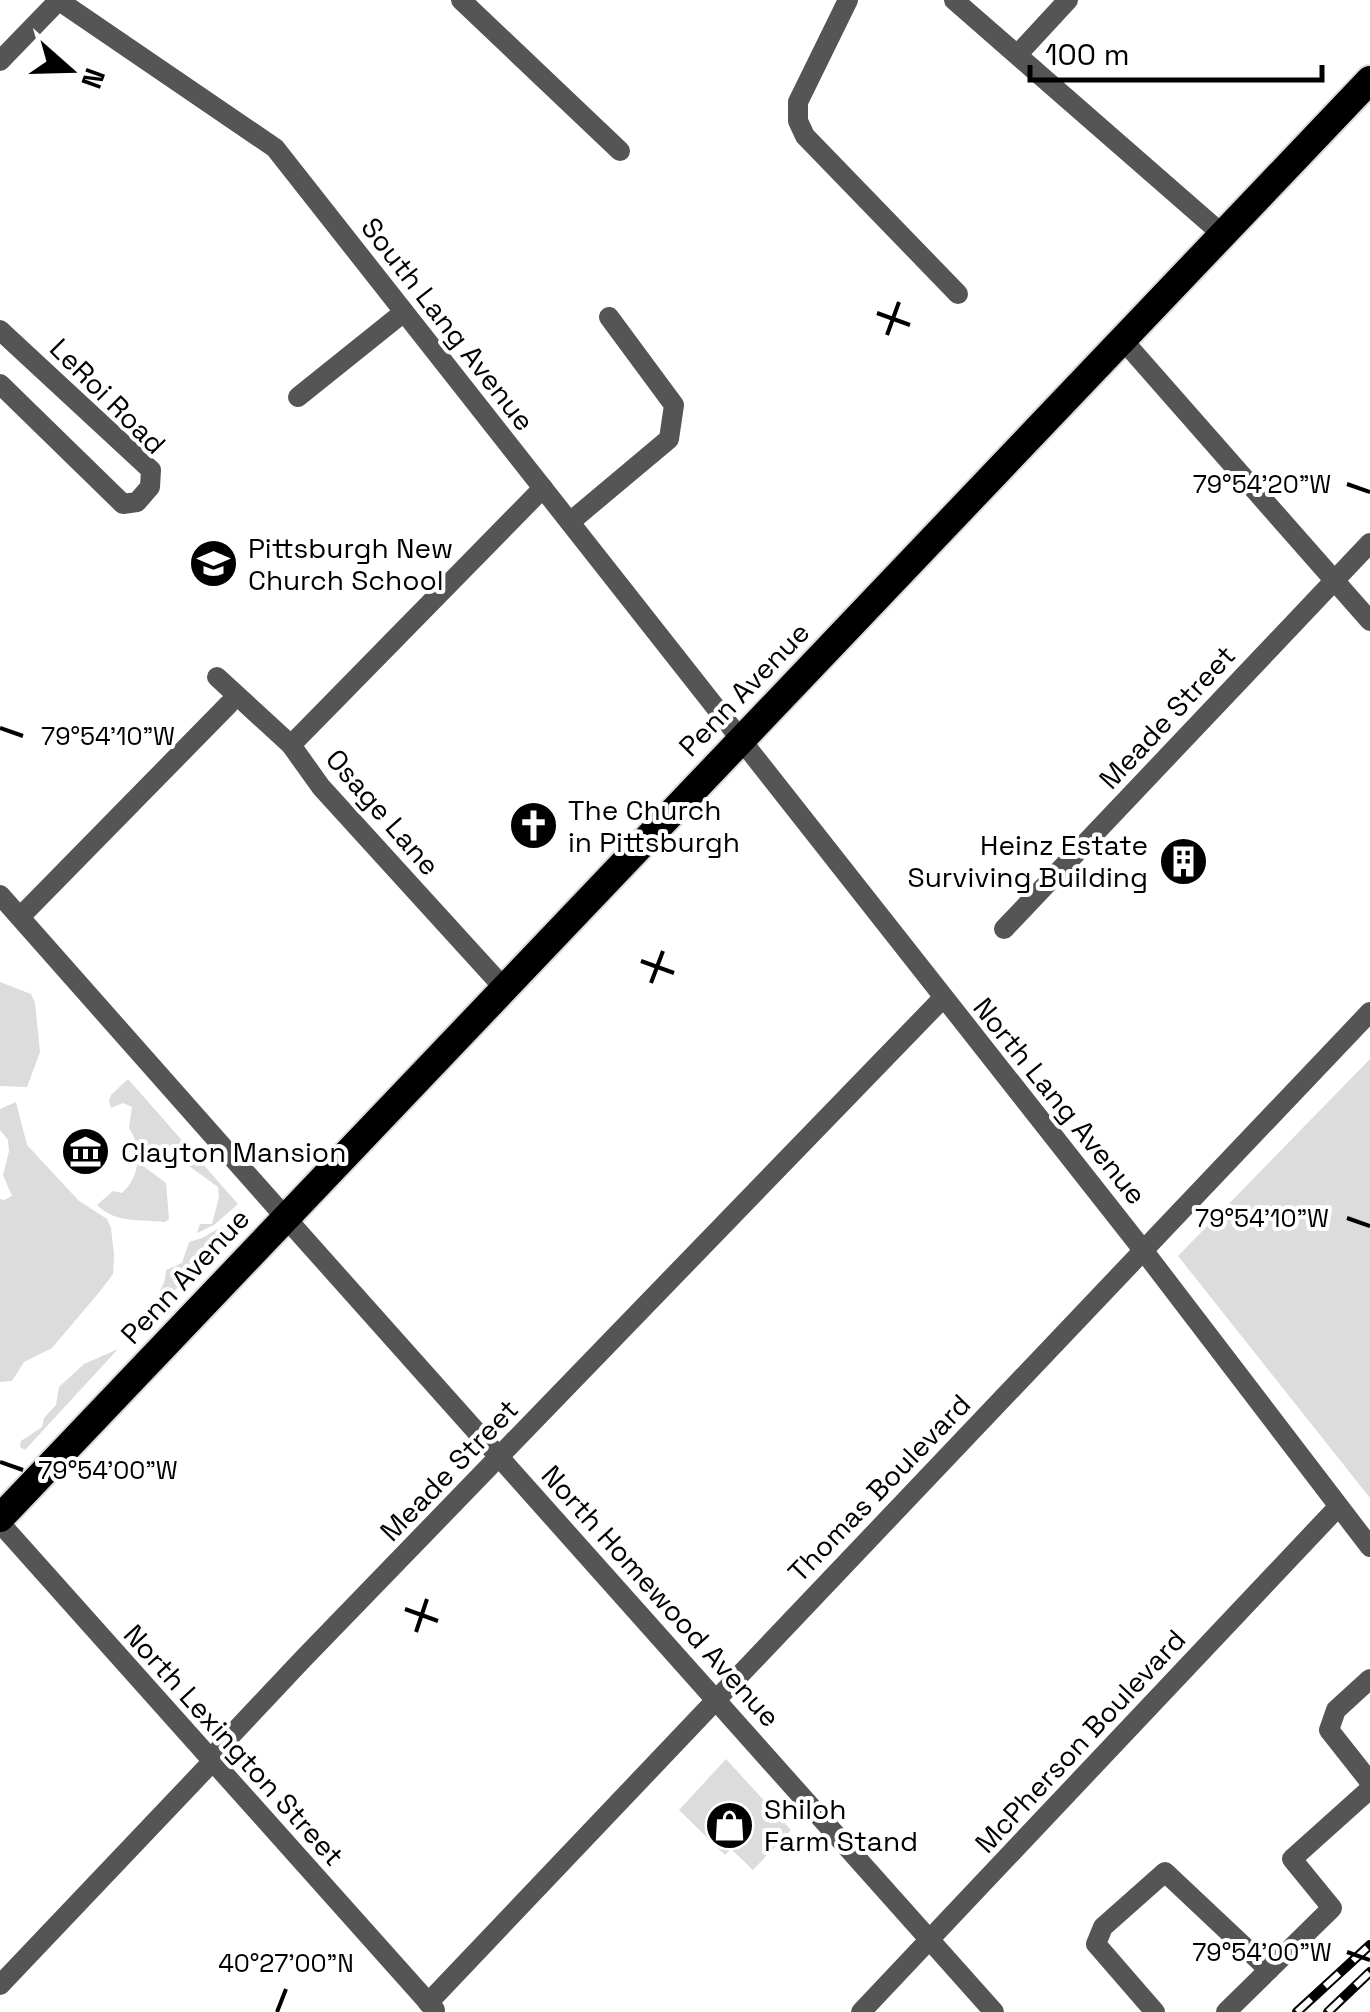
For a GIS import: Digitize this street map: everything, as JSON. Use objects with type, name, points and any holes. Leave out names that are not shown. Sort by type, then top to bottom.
[{"type":"highway","name":"Penn Avenue","points":[[0,1521],[1370,80]]},
{"type":"street","points":[[0,61],[59,0]]},
{"type":"street","name":"South Lang Avenue","points":[[59,0],[275,148],[741,739]]},
{"type":"street","points":[[461,0],[620,151]]},
{"type":"street","points":[[848,0],[798,102],[798,121],[805,136],[958,294]]},
{"type":"street","points":[[954,0],[1222,234]]},
{"type":"street","points":[[1019,53],[1068,0]]},
{"type":"street","points":[[298,397],[404,312]]},
{"type":"street","points":[[570,522],[669,438],[674,404],[609,318]]},
{"type":"street","name":"LeRoi Road","points":[[0,330],[151,470],[150,487],[137,502],[123,504],[0,384]]},
{"type":"street","points":[[1122,339],[1370,620]]},
{"type":"street","points":[[290,745],[543,488]]},
{"type":"street","name":"Meade Street","points":[[1004,929],[1370,543]]},
{"type":"street","name":"Osage Lane","points":[[217,677],[290,745],[321,787],[504,988]]},
{"type":"street","points":[[20,917],[228,704]]},
{"type":"street","name":"North Lang Avenue","points":[[741,739],[1144,1250],[1370,1547]]},
{"type":"street","name":"North Homewood Avenue","points":[[0,895],[994,2012]]},
{"type":"street","name":"Meade Street","points":[[0,1985],[212,1762],[222,1745],[302,1660],[942,998]]},
{"type":"street","name":"Thomas Boulevard","points":[[432,2007],[716,1699],[1370,1012]]},
{"type":"street","name":"McPherson Boulevard","points":[[860,2012],[1338,1507]]},
{"type":"street","name":"North Lexington Street","points":[[0,1521],[432,2007]]},
{"type":"street","points":[[1370,1679],[1336,1710],[1329,1730],[1370,1782]]},
{"type":"street","points":[[1226,2012],[1332,1908],[1292,1859],[1370,1790]]},
{"type":"street","points":[[1156,2012],[1096,1944],[1103,1927],[1165,1872],[1268,1970]]},
{"type":"shaded area","points":[[0,982],[31,994],[35,1003],[40,1052],[27,1087],[0,1086]]},
{"type":"shaded area","points":[[1370,1059],[1370,1498],[1178,1256]]},
{"type":"shaded area","points":[[128,1079],[238,1204],[214,1225],[197,1233],[200,1224],[212,1224],[218,1187],[161,1146],[147,1151],[143,1166],[166,1183],[169,1219],[165,1222],[120,1218],[97,1205],[113,1191],[122,1193],[133,1179],[138,1162],[129,1128],[132,1107],[123,1103],[111,1108],[109,1101]]},
{"type":"shaded area","points":[[16,1102],[27,1145],[79,1201],[107,1219],[114,1255],[113,1274],[52,1348],[24,1362],[12,1381],[0,1382],[0,1199],[12,1196],[3,1175],[9,1151],[8,1140],[0,1130],[0,1109]]},
{"type":"shaded area","points":[[228,1223],[232,1228],[152,1315],[166,1270],[182,1263],[189,1242]]},
{"type":"shaded area","points":[[118,1349],[25,1450],[20,1447],[21,1441],[42,1427],[44,1418],[56,1405],[59,1387],[84,1364]]},
{"type":"shaded area","points":[[726,1759],[791,1830],[753,1870],[731,1849],[725,1855],[679,1810]]},
{"type":"railway","points":[[1297,2012],[1370,1945]]},
{"type":"railway","points":[[1328,2012],[1370,1972]]},
{"type":"place","name":"Pittsburgh New Church School","points":[[213,564]]},
{"type":"place","name":"The Church in Pittsburgh","points":[[533,826]]},
{"type":"place","name":"Heinz Estate Surviving Building","points":[[1183,861]]},
{"type":"place","name":"Clayton Mansion","points":[[86,1152]]},
{"type":"place","name":"Shiloh Farm Stand","points":[[729,1825]]}]
